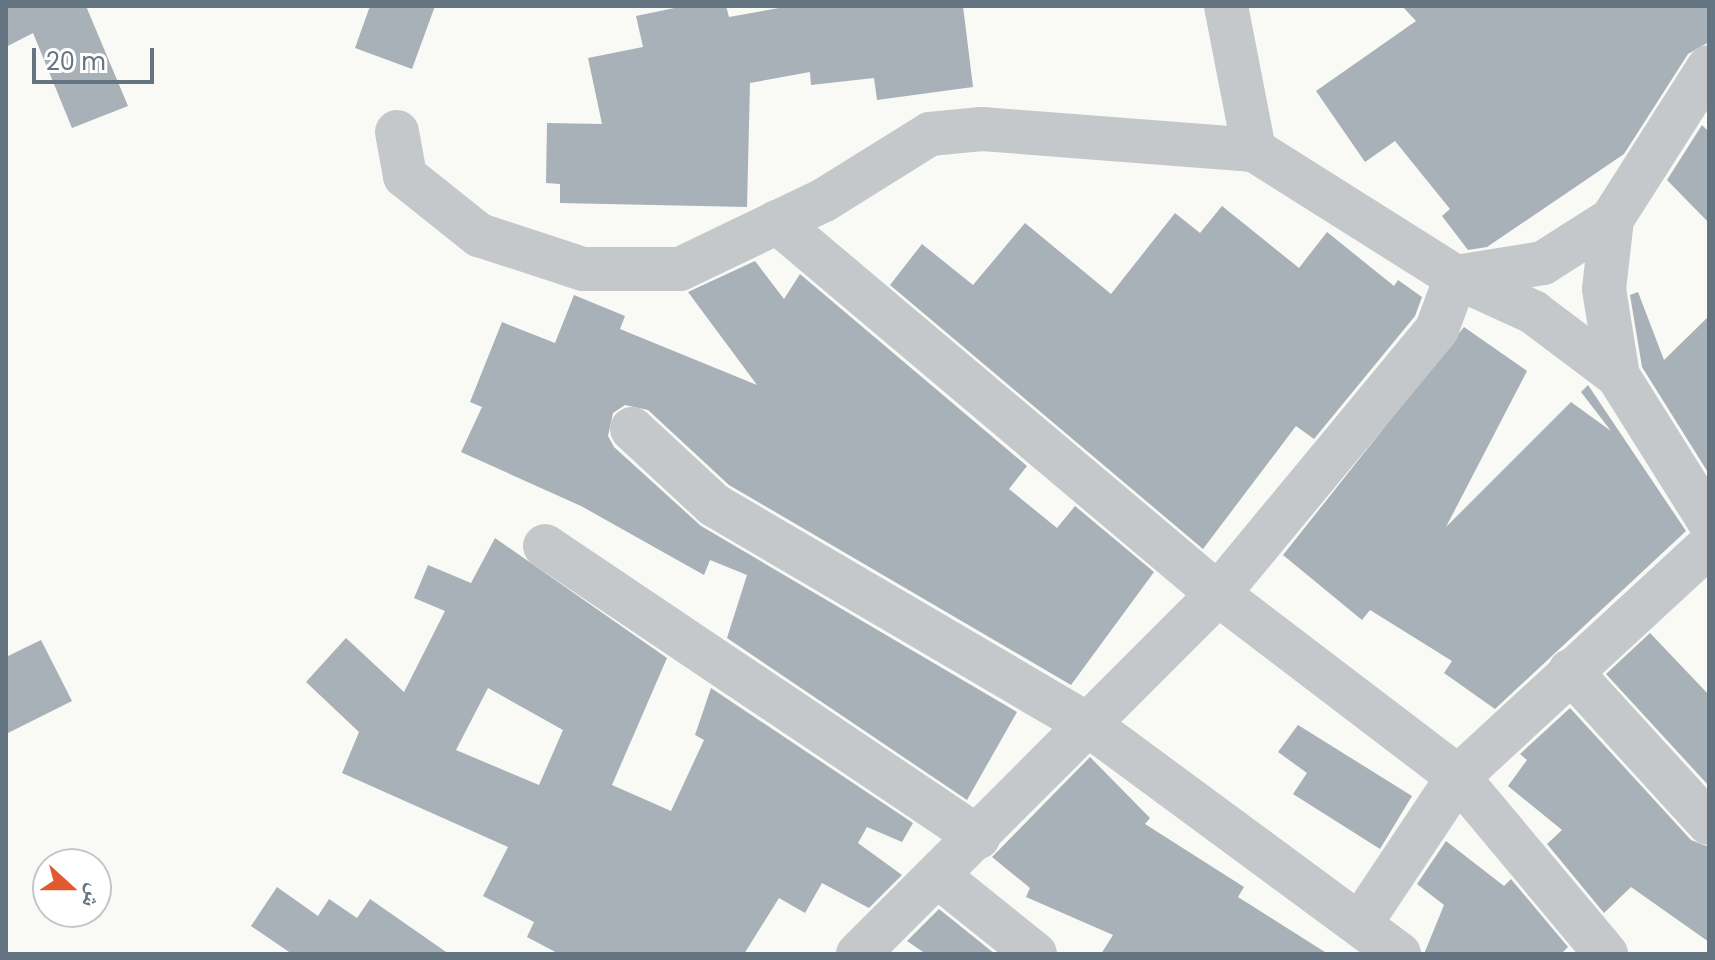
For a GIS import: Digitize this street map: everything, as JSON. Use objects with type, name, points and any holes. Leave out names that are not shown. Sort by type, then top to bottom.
[{"type":"street","points":[[1226,6],[1254,150]]},
{"type":"street","points":[[1456,277],[1543,263],[1612,219],[1695,118],[1709,67]]},
{"type":"street","points":[[397,132],[405,176],[479,235],[583,269],[680,269],[777,222],[930,134],[982,129],[1254,150],[1456,277],[1533,312],[1618,376],[1709,521]]},
{"type":"street","points":[[1612,219],[1604,289],[1618,376]]},
{"type":"street","points":[[777,222],[1218,594],[1458,777],[1606,954]]},
{"type":"street","points":[[858,954],[939,877],[1086,723],[1218,594],[1437,329],[1456,277]]},
{"type":"street","points":[[632,429],[714,505],[1086,723],[1362,921],[1399,954]]},
{"type":"street","points":[[1362,921],[1458,777],[1709,545]]},
{"type":"street","points":[[545,546],[978,837]]},
{"type":"street","points":[[1570,671],[1709,823]]},
{"type":"street","points":[[939,877],[1035,954]]},
{"type":"building","points":[[6,6],[86,6],[128,106],[72,128],[33,33],[6,47]]},
{"type":"building","points":[[370,6],[435,6],[412,69],[355,48]]},
{"type":"building","points":[[684,6],[726,6],[729,17],[790,6],[963,6],[973,87],[877,100],[874,78],[811,85],[810,72],[750,83],[747,207],[560,203],[560,184],[546,183],[547,123],[602,124],[588,58],[643,47],[636,16]]},
{"type":"building","points":[[1402,6],[1709,6],[1709,42],[1688,54],[1624,154],[1487,247],[1468,250],[1442,216],[1450,209],[1395,141],[1365,162],[1316,91],[1416,21]]},
{"type":"building","points":[[1702,125],[1709,132],[1709,223],[1667,180]]},
{"type":"building","points":[[1222,206],[1299,268],[1327,232],[1394,286],[1398,280],[1422,297],[1415,316],[1314,439],[1296,426],[1203,549],[890,285],[922,244],[973,285],[1025,223],[1111,294],[1175,213],[1200,233]]},
{"type":"building","points":[[755,261],[784,299],[800,274],[1027,466],[1009,489],[1057,528],[1075,506],[1154,572],[1071,685],[729,485],[648,410],[625,405],[613,413],[608,436],[614,447],[701,526],[1017,712],[967,800],[727,638],[747,575],[710,560],[704,575],[581,506],[461,452],[482,407],[470,402],[502,322],[555,343],[574,295],[625,316],[620,329],[757,385],[688,292]]},
{"type":"building","points":[[1638,292],[1664,360],[1709,316],[1709,474],[1642,367],[1630,295]]},
{"type":"building","points":[[1464,327],[1527,371],[1446,527],[1571,402],[1611,431],[1581,392],[1588,385],[1686,531],[1495,709],[1444,673],[1452,661],[1370,610],[1362,620],[1283,555]]},
{"type":"building","points":[[495,538],[667,658],[612,785],[671,811],[704,740],[695,735],[711,688],[913,823],[902,842],[867,827],[858,843],[902,875],[869,908],[822,883],[805,913],[779,898],[744,954],[559,954],[527,937],[534,922],[483,896],[508,847],[342,773],[359,732],[306,682],[346,638],[404,692],[445,611],[414,598],[428,565],[471,583]],"holes":[[[488,688],[563,730],[539,785],[456,750]]]},
{"type":"building","points":[[1650,633],[1709,695],[1709,786],[1606,674]]},
{"type":"building","points":[[41,640],[72,701],[6,734],[6,657]]},
{"type":"building","points":[[1570,708],[1691,840],[1709,847],[1709,942],[1631,887],[1604,913],[1547,844],[1562,830],[1508,786],[1527,760],[1520,754]]},
{"type":"building","points":[[1298,725],[1412,796],[1380,849],[1293,794],[1307,773],[1278,752]]},
{"type":"building","points":[[1090,757],[1150,818],[1145,824],[1244,887],[1238,897],[1328,954],[1101,954],[1113,935],[1026,897],[1030,888],[992,857]]},
{"type":"building","points":[[1446,841],[1504,886],[1511,879],[1568,947],[1561,954],[1424,954],[1444,905],[1417,884]]},
{"type":"building","points":[[277,887],[318,916],[329,899],[357,918],[370,899],[449,954],[292,954],[251,926]]},
{"type":"building","points":[[939,909],[995,954],[926,954],[907,941]]}]
